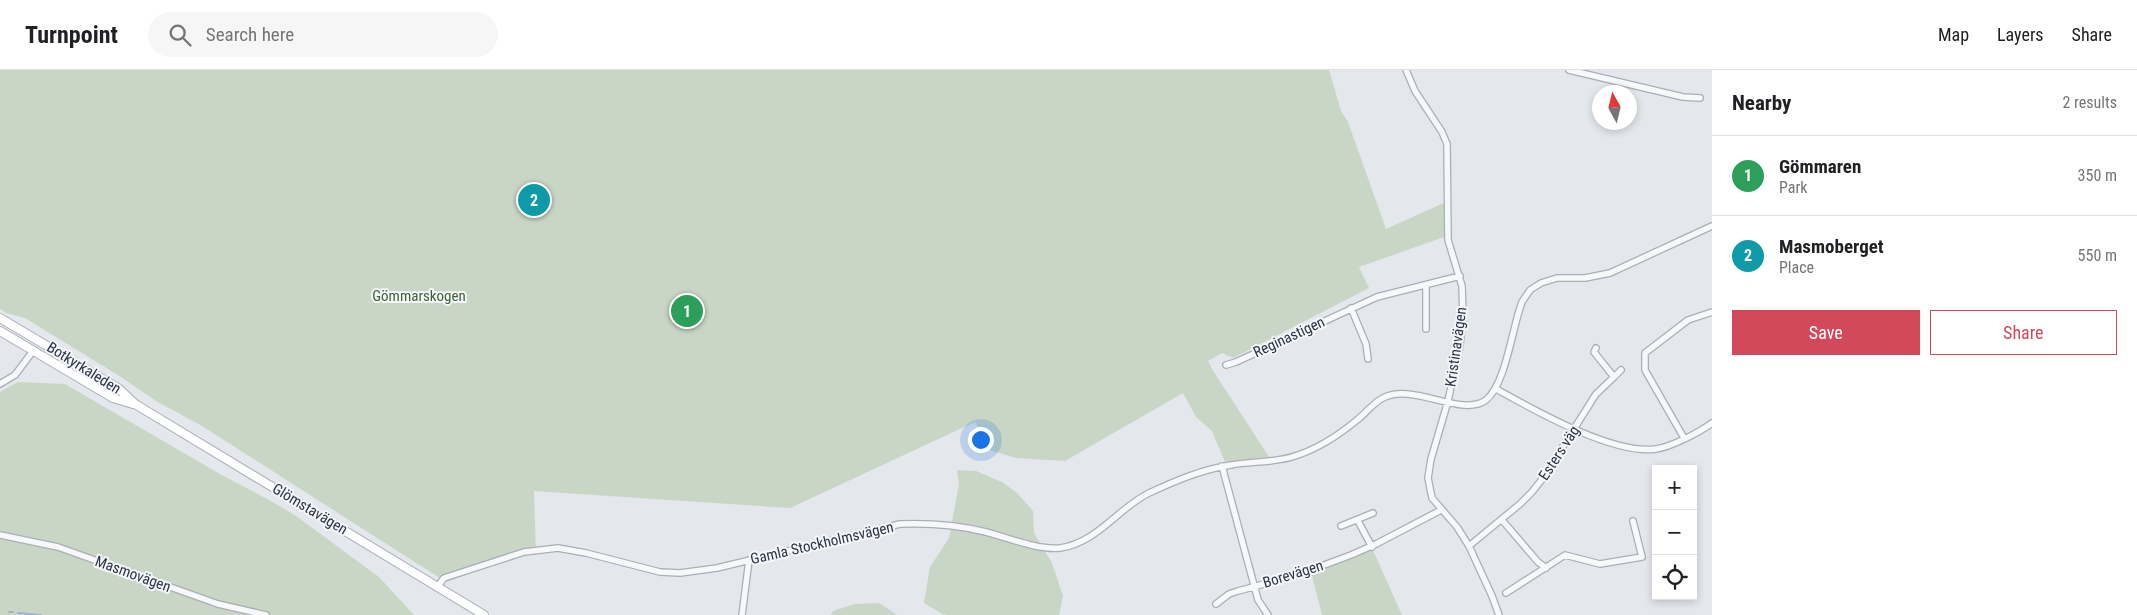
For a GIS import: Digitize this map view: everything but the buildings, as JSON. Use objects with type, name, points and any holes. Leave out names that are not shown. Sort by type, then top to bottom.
[{"type":"main road","name":"Botkyrkaleden","points":[[0,318],[118,388],[135,404]]},
{"type":"main road","name":"Botkyrkaleden","points":[[0,331],[114,398],[135,404]]},
{"type":"main road","points":[[26,332],[33,343],[33,351],[40,347],[46,348],[78,368],[88,370]]},
{"type":"main road","name":"Glömstavägen","points":[[135,404],[484,615]]},
{"type":"street","name":"Kristinavägen","points":[[1406,70],[1413,86],[1442,132],[1447,144],[1448,240],[1460,276],[1463,299],[1462,332],[1448,402],[1428,474],[1432,498],[1457,527],[1469,546],[1499,615]]},
{"type":"street","points":[[1569,70],[1589,72],[1683,97],[1700,98]]},
{"type":"street","points":[[1712,226],[1610,273],[1585,278],[1553,279],[1538,284],[1530,290],[1522,302],[1496,389],[1549,418],[1626,447],[1659,449],[1712,423]]},
{"type":"street","name":"Reginastigen","points":[[1226,365],[1377,297],[1460,276]]},
{"type":"street","points":[[1426,285],[1426,328]]},
{"type":"street","points":[[1352,308],[1366,344],[1368,359]]},
{"type":"street","points":[[1684,438],[1646,370],[1645,354],[1688,320],[1712,312]]},
{"type":"street","points":[[1596,348],[1595,354],[1614,376]]},
{"type":"street","points":[[0,384],[15,375],[33,351]]},
{"type":"street","name":"Esters väg","points":[[1469,546],[1502,520],[1532,492],[1599,390],[1621,370]]},
{"type":"street","name":"Gamla Stockholmsvägen","points":[[438,586],[444,578],[524,552],[545,549],[566,549],[672,574],[709,570],[884,527],[909,524],[956,526],[1044,547],[1062,548],[1092,536],[1137,499],[1191,476],[1222,466],[1286,458],[1303,453],[1346,428],[1376,402],[1390,395],[1408,394],[1466,405],[1477,404],[1487,399],[1496,389]]},
{"type":"street","points":[[1222,466],[1254,586],[1261,607],[1268,615]]},
{"type":"street","name":"Borevägen","points":[[1216,604],[1229,594],[1312,570],[1372,547],[1441,510]]},
{"type":"street","points":[[1341,526],[1358,521],[1373,513]]},
{"type":"street","points":[[1502,520],[1538,562],[1546,568]]},
{"type":"street","points":[[1358,521],[1372,547]]},
{"type":"street","points":[[1506,593],[1565,555],[1600,564],[1642,556],[1633,521]]},
{"type":"street","name":"Masmovägen","points":[[0,535],[58,547],[218,604],[266,615]]},
{"type":"street","points":[[742,615],[749,560]]},
{"type":"green space","name":"Gömmarskogen","points":[[0,70],[1329,70],[1341,111],[1348,122],[1386,229],[1444,203],[1444,237],[1359,267],[1369,288],[1233,358],[1222,353],[1208,361],[1269,457],[1225,462],[1212,431],[1196,417],[1183,393],[1065,461],[1016,458],[990,450],[975,422],[790,508],[534,491],[536,552],[525,554],[446,582],[202,426],[156,401],[121,377],[25,318],[6,313],[0,309]]},
{"type":"green space","points":[[18,382],[65,384],[220,474],[271,501],[296,516],[379,577],[414,615],[0,615],[0,392]]},
{"type":"green space","points":[[957,470],[976,471],[1002,482],[1017,493],[1033,511],[1034,533],[1052,563],[1063,596],[1059,615],[948,615],[942,614],[924,603],[930,567],[949,538],[959,484]]},
{"type":"green space","points":[[1372,548],[1402,615],[1322,615],[1311,572]]},
{"type":"green space","points":[[879,603],[897,615],[831,615],[833,611],[855,604]]},
{"type":"waterway","points":[[18,613],[41,615]]},
{"type":"place","name":"Masmoberget","points":[[534,200]]},
{"type":"place","name":"Gömmaren","points":[[687,311]]}]
